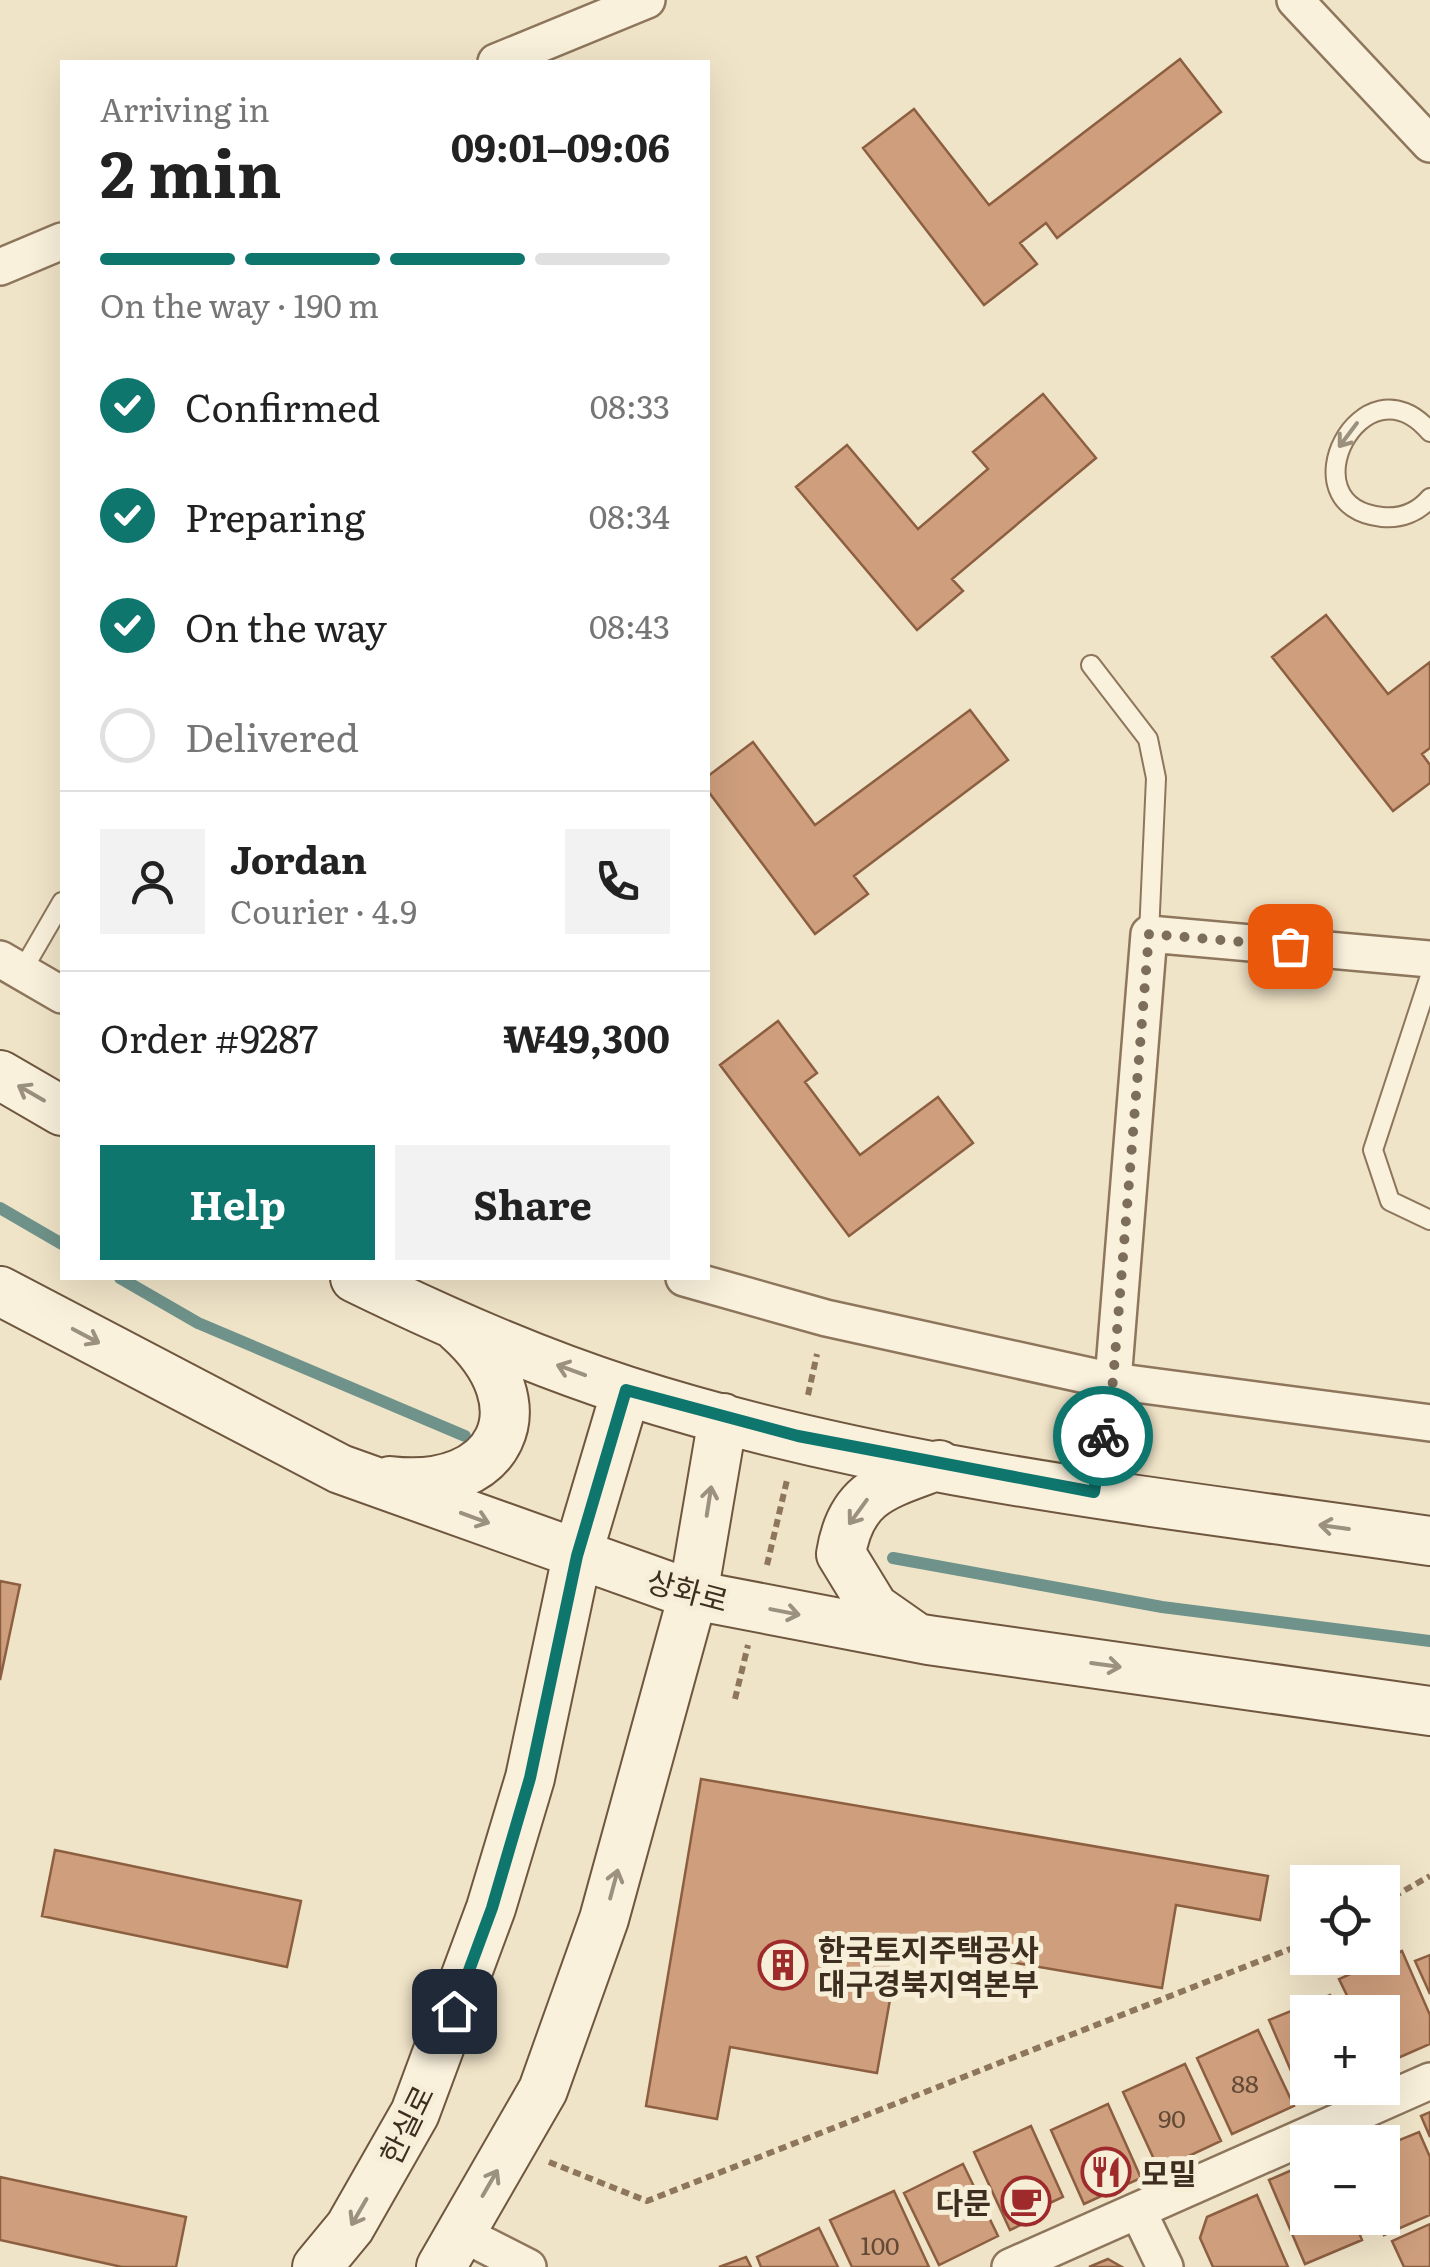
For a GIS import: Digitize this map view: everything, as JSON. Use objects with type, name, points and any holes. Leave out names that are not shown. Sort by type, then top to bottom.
[{"type":"main road","points":[[0,1075],[60,1110]]},
{"type":"main road","points":[[358,1280],[457,1328],[626,1390],[723,1418],[939,1465],[1094,1492],[1430,1541]]},
{"type":"main road","name":"상화로","points":[[0,1291],[340,1468],[693,1595],[916,1638],[1430,1710]]},
{"type":"main road","points":[[367,1478],[440,1482],[481,1460],[498,1443],[508,1415],[501,1380],[484,1352],[457,1328]]},
{"type":"main road","name":"한실로","points":[[317,2267],[350,2227],[416,2113],[492,1908],[530,1778],[577,1556],[626,1390]]},
{"type":"main road","points":[[451,2250],[543,2090],[604,1919],[693,1595],[723,1418]]},
{"type":"main road","points":[[916,1638],[874,1608],[841,1554],[854,1511],[881,1485],[939,1465]]},
{"type":"street","points":[[506,60],[548,52],[647,0]]},
{"type":"street","points":[[1294,0],[1430,144]]},
{"type":"street","points":[[0,266],[60,242]]},
{"type":"street","points":[[1094,1492],[1113,1381],[1149,934],[1430,959]]},
{"type":"street","points":[[11,965],[60,994]]},
{"type":"street","points":[[691,1280],[826,1318],[1113,1381],[1430,1423]]},
{"type":"street","points":[[1010,2267],[1430,2081]]},
{"type":"street","points":[[1138,2212],[1165,2267]]},
{"type":"street","points":[[451,2250],[528,2267]]},
{"type":"lane","points":[[1428,425],[1408,415],[1373,414],[1345,434],[1335,467],[1348,500],[1378,517],[1412,512],[1430,498]]},
{"type":"lane","points":[[1091,665],[1148,739],[1156,778],[1149,934]]},
{"type":"lane","points":[[11,965],[60,904]]},
{"type":"lane","points":[[1430,976],[1373,1150],[1390,1202],[1430,1220]]},
{"type":"path","points":[[735,1699],[826,1318]]},
{"type":"path","points":[[1400,1893],[1430,1876]]},
{"type":"path","points":[[548,2162],[646,2201],[1290,1949]]},
{"type":"building","points":[[1180,59],[1221,112],[1057,238],[1046,223],[1020,243],[1037,264],[984,305],[863,148],[914,109],[989,205]]},
{"type":"building","points":[[1043,394],[1096,458],[952,579],[963,591],[917,630],[796,487],[847,445],[918,529],[988,469],[973,452]]},
{"type":"building","points":[[1326,615],[1388,694],[1430,662],[1430,748],[1422,754],[1430,765],[1430,783],[1393,811],[1272,657]]},
{"type":"building","points":[[970,710],[1008,760],[854,876],[868,894],[815,934],[710,794],[710,774],[753,742],[815,825]]},
{"type":"building","points":[[778,1021],[817,1073],[805,1082],[860,1155],[938,1097],[973,1143],[849,1236],[720,1065]]},
{"type":"building","points":[[0,1581],[20,1585],[0,1680]]},
{"type":"building","name":"한국토지주택공사 대구경북지역본부","points":[[701,1779],[1268,1876],[1260,1920],[1176,1905],[1162,1988],[900,1943],[877,2073],[730,2047],[717,2119],[646,2106]]},
{"type":"building","points":[[55,1850],[301,1901],[287,1967],[42,1916]]},
{"type":"building","points":[[1400,1952],[1430,2015],[1430,2044],[1400,2057],[1400,1995],[1347,1995],[1339,1979],[1348,1975],[1400,1975]]},
{"type":"building","points":[[1430,1955],[1430,1994],[1415,1961]]},
{"type":"building","points":[[1290,2011],[1290,2069],[1269,2020]]},
{"type":"building","points":[[1258,2030],[1290,2105],[1294,2106],[1232,2134],[1197,2058]]},
{"type":"building","points":[[1185,2064],[1221,2141],[1159,2170],[1123,2092]]},
{"type":"building","points":[[1108,2104],[1141,2178],[1084,2204],[1051,2130]]},
{"type":"building","points":[[1430,2112],[1430,2137],[1421,2116]]},
{"type":"building","points":[[1031,2126],[1063,2197],[1037,2209],[1040,2216],[1010,2230],[974,2152]]},
{"type":"building","points":[[1419,2132],[1430,2157],[1430,2215],[1400,2228],[1400,2140]]},
{"type":"building","points":[[963,2164],[998,2236],[939,2265],[904,2193]]},
{"type":"building","points":[[1290,2171],[1290,2229],[1269,2180]]},
{"type":"building","points":[[0,2177],[186,2217],[176,2267],[122,2267],[0,2240]]},
{"type":"building","points":[[894,2191],[929,2267],[852,2267],[830,2220]]},
{"type":"building","points":[[1257,2195],[1288,2267],[1213,2267],[1200,2238],[1207,2217]]},
{"type":"building","points":[[1430,2224],[1430,2267],[1404,2267],[1392,2241]]},
{"type":"building","points":[[819,2228],[838,2267],[761,2267],[757,2257]]},
{"type":"building","points":[[1293,2235],[1360,2235],[1362,2240],[1305,2264]]},
{"type":"building","points":[[746,2257],[751,2267],[719,2267]]},
{"type":"building","points":[[1108,2259],[1122,2267],[1089,2267]]},
{"type":"waterway","points":[[0,1208],[60,1243]]},
{"type":"waterway","points":[[123,1280],[198,1323],[465,1436]]},
{"type":"waterway","points":[[893,1558],[1162,1607],[1430,1641]]},
{"type":"way so far","points":[[1103,1436],[1113,1381],[1149,934],[1290,946]]},
{"type":"place","name":"한국토지주택공사 대구경북지역본부","points":[[783,1965]]},
{"type":"place","name":"모밀","points":[[1106,2172]]},
{"type":"place","name":"다문","points":[[1026,2201]]},
{"type":"route","points":[[454,2011],[492,1908],[530,1778],[577,1556],[626,1390],[798,1436],[1094,1492],[1103,1436]]}]
